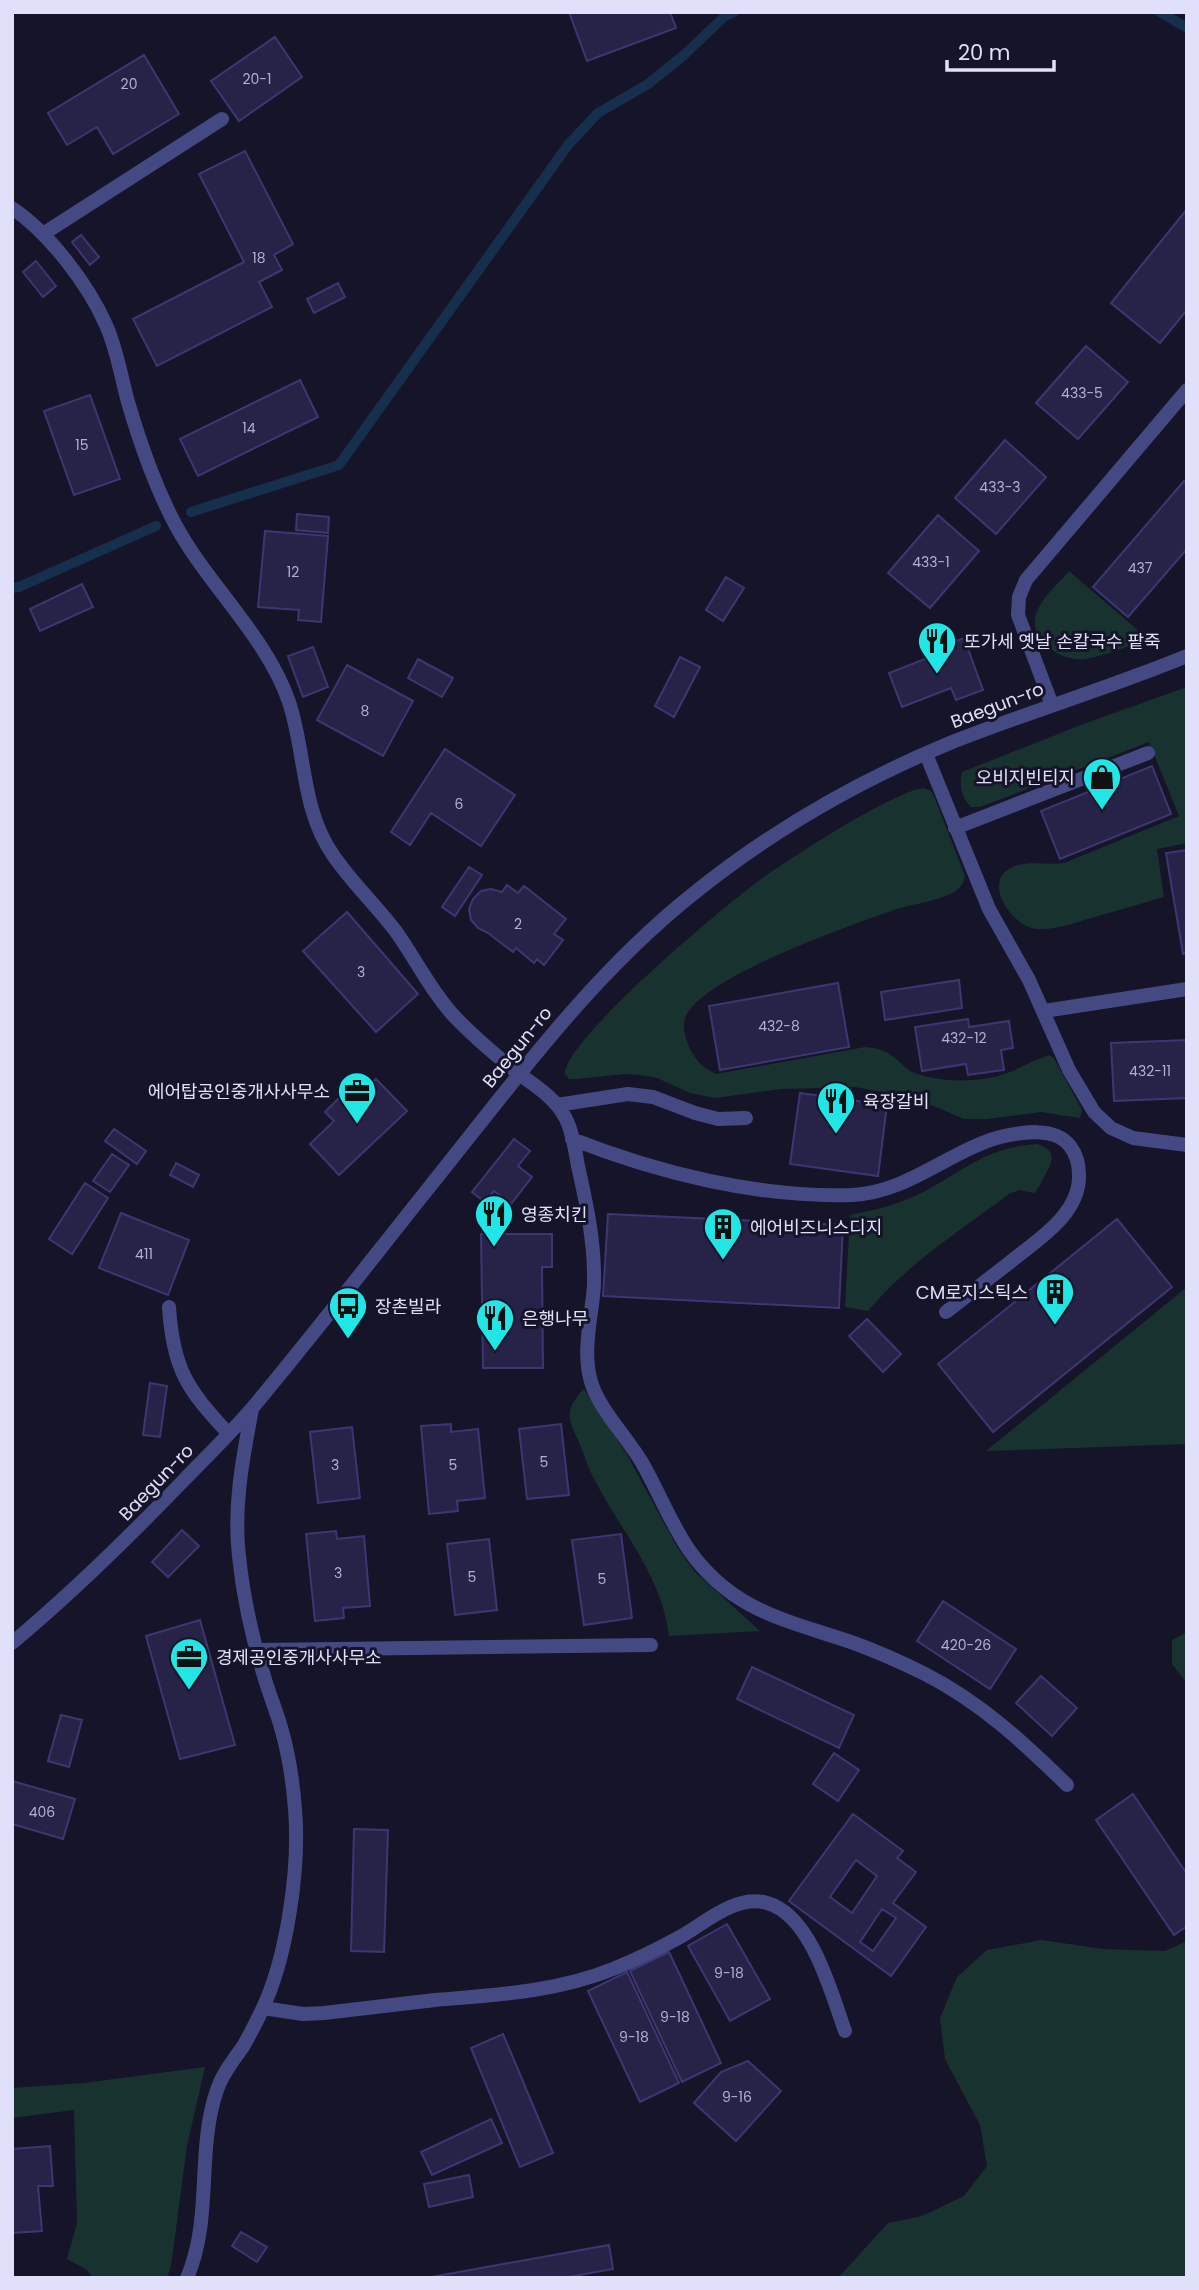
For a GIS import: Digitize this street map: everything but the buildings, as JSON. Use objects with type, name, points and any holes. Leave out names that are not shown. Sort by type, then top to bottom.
[{"type":"street","points":[[43,234],[222,119]]},
{"type":"street","points":[[12,208],[43,234],[90,295],[107,326],[130,408],[159,489],[177,528],[280,679],[297,729],[310,807],[332,855],[396,932],[433,990],[454,1015],[557,1105],[566,1119],[592,1236],[594,1288],[588,1339],[592,1386],[641,1462],[674,1527],[692,1554],[717,1581],[741,1601],[770,1616],[888,1656],[964,1696],[997,1719],[1067,1785]]},
{"type":"street","points":[[1052,705],[1018,615],[1019,597],[1026,580],[1187,390]]},
{"type":"street","name":"Baegun-ro","points":[[12,1643],[114,1553],[252,1409],[579,1002],[615,963],[693,894],[784,828],[828,802],[926,754],[1187,656]]},
{"type":"street","points":[[955,828],[1148,753]]},
{"type":"street","points":[[926,754],[989,909],[1044,1011],[1069,1070],[1094,1112],[1111,1128],[1133,1138],[1187,1145]]},
{"type":"street","points":[[1044,1011],[1187,989]]},
{"type":"street","points":[[557,1105],[628,1094],[653,1097],[718,1119],[746,1118]]},
{"type":"street","points":[[572,1139],[673,1174],[756,1188],[855,1195],[916,1177],[998,1138],[1025,1132],[1049,1134],[1066,1140],[1076,1153],[1079,1167],[1080,1187],[1071,1206],[1056,1225],[946,1312]]},
{"type":"street","points":[[169,1307],[174,1354],[184,1377],[201,1403],[228,1433]]},
{"type":"street","points":[[187,2278],[194,2262],[200,2234],[210,2121],[216,2090],[227,2067],[244,2046],[263,2008],[280,1959],[291,1907],[296,1812],[291,1772],[283,1732],[263,1674],[238,1554],[240,1474],[252,1409]]},
{"type":"street","points":[[258,1650],[651,1645]]},
{"type":"street","points":[[263,2008],[303,2014],[324,2013],[560,1986],[613,1969],[731,1908],[757,1901],[779,1907],[803,1932],[816,1955],[845,2031]]},
{"type":"green space","points":[[1069,571],[1148,639],[1085,659],[1067,657],[1049,648],[1037,633],[1036,614],[1046,596]]},
{"type":"green space","points":[[1187,687],[1187,843],[1157,849],[1164,897],[1058,927],[1038,929],[1021,922],[1006,907],[1001,897],[1000,879],[1006,871],[1019,865],[1064,863],[1179,816],[1149,742],[980,807],[971,807],[965,799],[961,787],[962,772]]},
{"type":"green space","points":[[924,788],[934,796],[965,876],[959,888],[945,896],[897,909],[815,939],[747,969],[718,986],[697,1002],[685,1018],[684,1031],[690,1049],[702,1065],[716,1074],[869,1047],[888,1053],[912,1072],[955,1080],[998,1076],[1049,1055],[1054,1058],[1082,1110],[1080,1118],[1041,1112],[964,1119],[893,1094],[855,1087],[781,1089],[715,1098],[690,1093],[657,1078],[640,1075],[569,1079],[565,1074],[572,1056],[592,1031],[654,968],[724,908],[771,872],[827,836],[885,803]]},
{"type":"green space","points":[[1037,1144],[1048,1150],[1052,1157],[1034,1193],[1019,1190],[1009,1194],[917,1263],[868,1311],[845,1307],[850,1215],[888,1206],[914,1196],[990,1155],[1019,1146]]},
{"type":"green space","points":[[1187,1287],[1187,1444],[986,1451]]},
{"type":"green space","points":[[584,1389],[626,1453],[677,1547],[694,1571],[760,1631],[669,1636],[665,1614],[649,1573],[593,1477],[572,1425],[571,1408]]},
{"type":"green space","points":[[1187,1632],[1187,1683],[1172,1664],[1172,1640]]},
{"type":"green space","points":[[1041,1940],[1103,1949],[1165,1951],[1187,1941],[1187,2278],[838,2278],[888,2223],[922,2216],[964,2196],[987,2166],[980,2125],[945,2059],[940,2018],[957,1977],[987,1950]]},
{"type":"green space","points":[[205,2067],[187,2146],[171,2266],[167,2278],[93,2278],[87,2270],[67,2259],[77,2223],[74,2110],[12,2118],[12,2088],[84,2083]]},
{"type":"waterway","points":[[191,512],[339,465],[568,145],[598,113],[648,84],[725,16],[734,12]]},
{"type":"waterway","points":[[1160,12],[1187,28]]},
{"type":"waterway","points":[[12,588],[156,526]]},
{"type":"place","name":"또가세 옛날 손칼국수 팥죽","points":[[937,675]]},
{"type":"place","name":"오비지빈티지","points":[[1102,811]]},
{"type":"place","name":"에어탑공인중개사사무소","points":[[357,1125]]},
{"type":"place","name":"육장갈비","points":[[836,1135]]},
{"type":"place","name":"영종치킨","points":[[494,1248]]},
{"type":"place","name":"에어비즈니스디지","points":[[723,1261]]},
{"type":"place","name":"CM로지스틱스","points":[[1055,1326]]},
{"type":"place","name":"장촌빌라","points":[[348,1340]]},
{"type":"place","name":"은행나무","points":[[495,1352]]},
{"type":"place","name":"경제공인중개사사무소","points":[[189,1691]]}]
